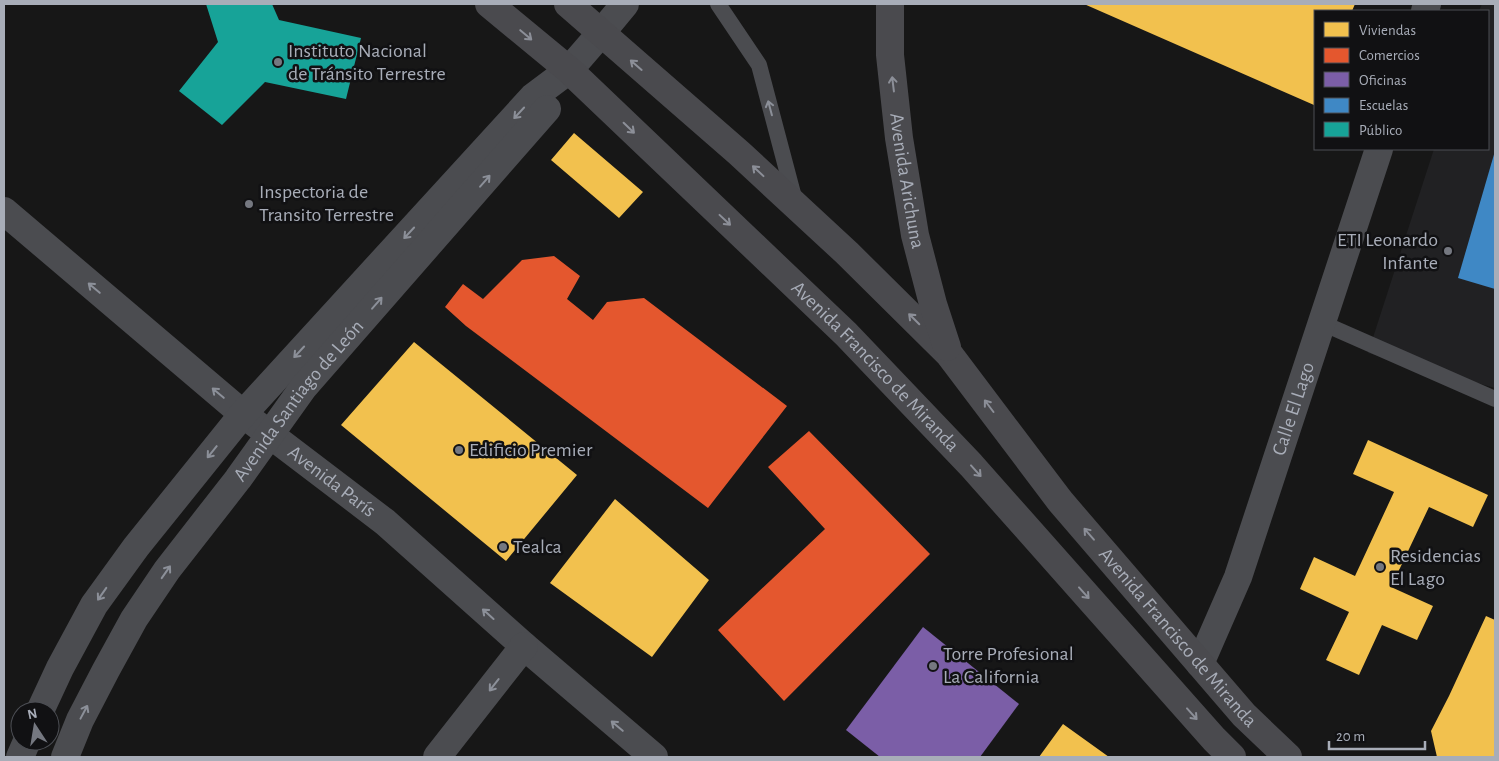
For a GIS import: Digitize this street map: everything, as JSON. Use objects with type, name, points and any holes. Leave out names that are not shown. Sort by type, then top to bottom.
[{"type":"main road","name":"Avenida Francisco de Miranda","points":[[489,4],[569,70],[846,334],[971,465],[1232,757]]},
{"type":"main road","name":"Avenida Francisco de Miranda","points":[[568,4],[739,153],[847,253],[949,354],[1060,501],[1244,715],[1288,757]]},
{"type":"main road","name":"Avenida Arichuna","points":[[890,4],[890,55],[899,138],[914,235],[949,354]]},
{"type":"street","name":"Avenida Santiago de León","points":[[65,757],[80,720],[134,619],[167,570],[238,479],[303,388],[546,110],[569,70],[625,4]]},
{"type":"street","name":"Avenida Santiago de León","points":[[45,701],[94,605],[136,547],[243,414],[533,98],[569,70]]},
{"type":"street","name":"Calle El Lago","points":[[1200,664],[1238,577],[1379,150]]},
{"type":"street","name":"Avenida París","points":[[4,211],[269,436],[385,522],[524,646],[654,757]]},
{"type":"street","points":[[437,757],[524,646]]},
{"type":"lane","points":[[718,4],[759,65],[796,206]]},
{"type":"lane","points":[[1322,323],[1495,399]]},
{"type":"shaded area","name":"ETI Leonardo Infante","points":[[1482,4],[1495,4],[1495,388],[1368,353],[1434,150],[1489,150],[1489,10],[1479,10]]},
{"type":"building: Viviendas","points":[[1084,4],[1355,4],[1352,10],[1314,10],[1314,105]]},
{"type":"building: Viviendas","points":[[574,133],[643,192],[619,218],[551,160]]},
{"type":"building: Viviendas","name":"Edificio Premier","points":[[414,342],[577,475],[506,561],[341,425]]},
{"type":"building: Viviendas","name":"Residencias El Lago","points":[[1368,440],[1488,495],[1473,527],[1429,507],[1391,587],[1433,606],[1417,640],[1382,625],[1359,675],[1326,660],[1349,612],[1300,589],[1314,557],[1355,576],[1394,492],[1353,474]]},
{"type":"building: Viviendas","points":[[615,499],[709,580],[652,657],[550,583]]},
{"type":"building: Viviendas","points":[[1486,616],[1495,620],[1495,757],[1437,757],[1431,731]]},
{"type":"building: Viviendas","points":[[1063,724],[1109,757],[1039,757]]},
{"type":"building: Comercios","points":[[554,256],[580,276],[567,299],[593,320],[607,302],[644,298],[787,406],[708,508],[466,326],[445,307],[463,284],[483,299],[522,260]]},
{"type":"building: Comercios","points":[[809,431],[930,554],[784,701],[718,630],[825,529],[768,467]]},
{"type":"building: Oficinas","name":"Torre Profesional La California","points":[[923,627],[1019,704],[980,757],[880,757],[846,730]]},
{"type":"building: Escuelas","points":[[1495,151],[1495,289],[1458,278]]},
{"type":"building: Público","name":"Instituto Nacional de Tránsito Terrestre","points":[[206,4],[272,4],[279,20],[361,38],[346,99],[265,82],[222,125],[179,91],[218,42]]},
{"type":"place","name":"Instituto Nacional de Tránsito Terrestre","points":[[278,62]]},
{"type":"place","name":"Inspectoria de Transito Terrestre","points":[[249,204]]},
{"type":"place","name":"ETI Leonardo Infante","points":[[1448,251]]},
{"type":"place","name":"Edificio Premier","points":[[459,450]]},
{"type":"place","name":"Tealca","points":[[503,547]]},
{"type":"place","name":"Residencias El Lago","points":[[1380,567]]},
{"type":"place","name":"Torre Profesional La California","points":[[933,666]]}]
